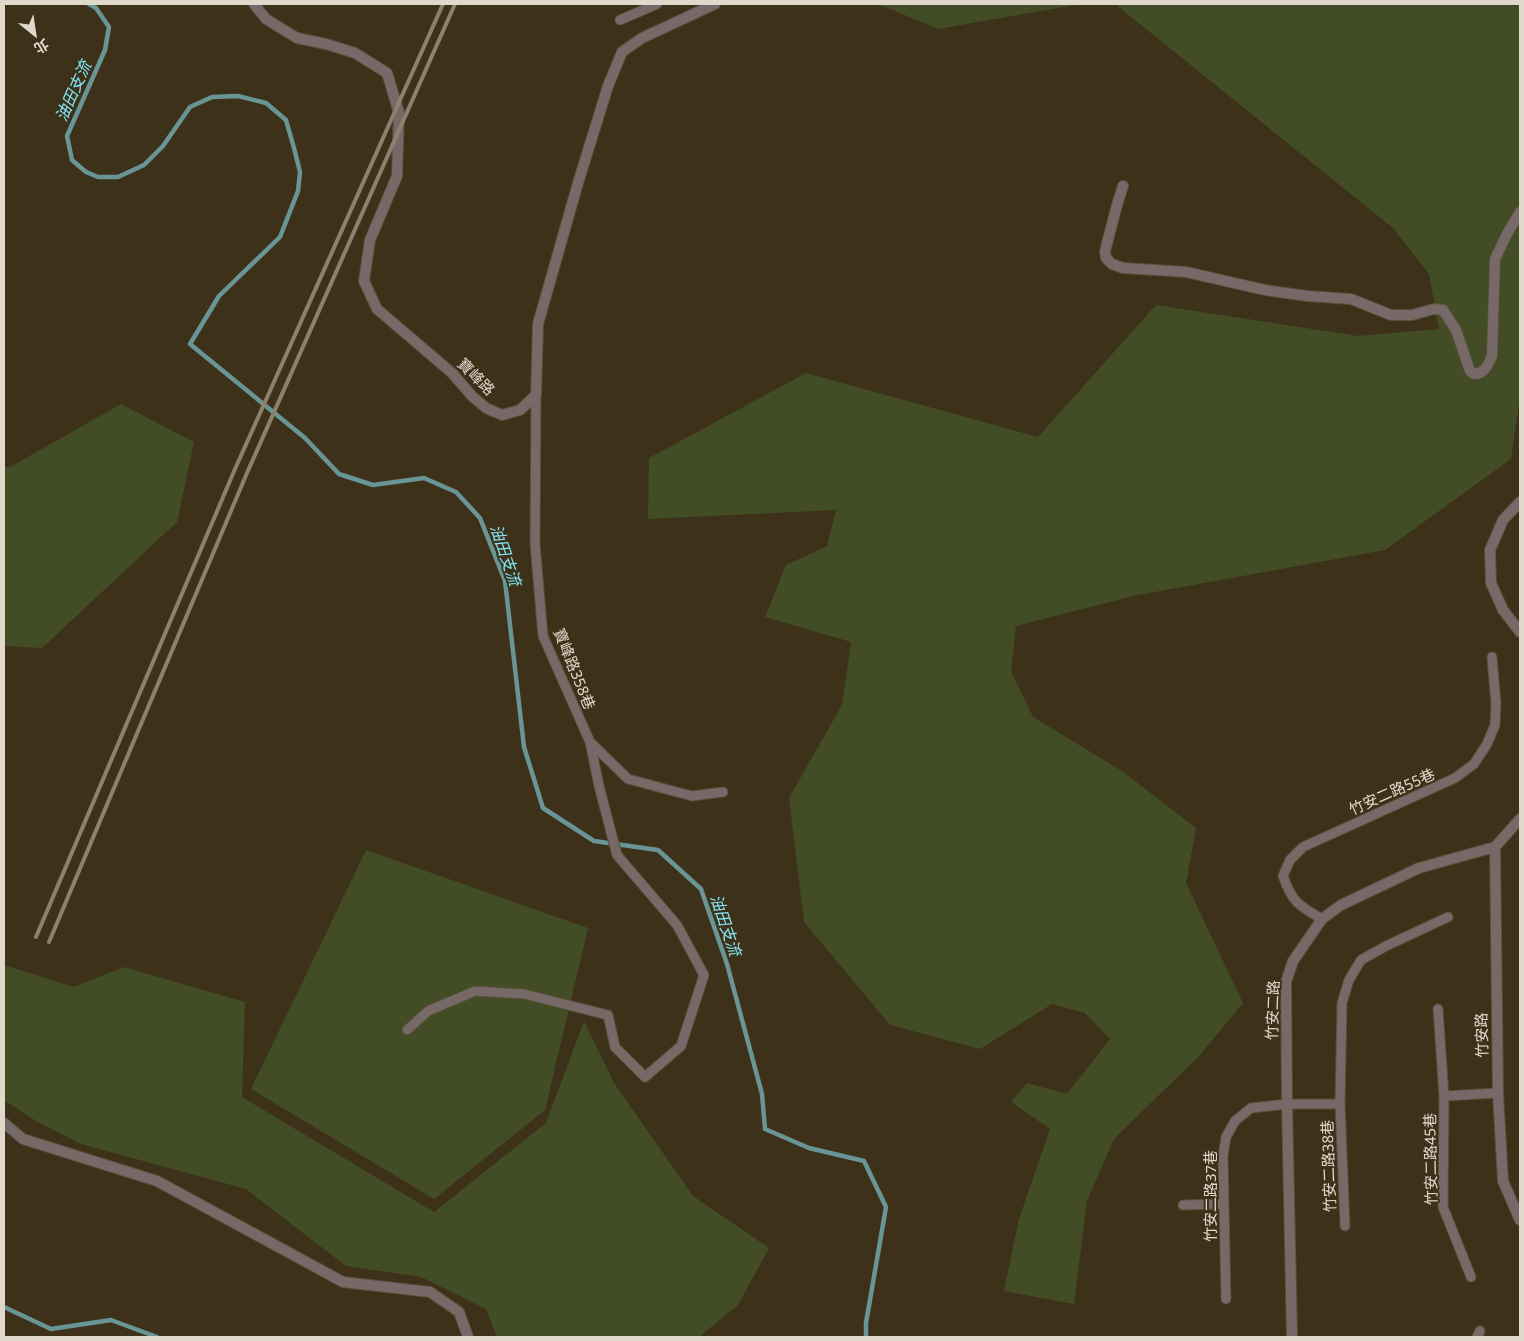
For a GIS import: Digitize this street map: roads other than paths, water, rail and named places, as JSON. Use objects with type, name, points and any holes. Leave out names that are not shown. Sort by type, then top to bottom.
[{"type":"street","name":"寶峰路","points":[[254,4],[266,19],[297,38],[355,53],[387,73],[399,113],[397,176],[370,240],[364,281],[377,309],[452,373],[472,396],[486,408],[502,416],[520,410],[536,395]]},
{"type":"street","points":[[536,395],[538,324],[578,183],[608,86],[622,52],[642,38],[715,4]]},
{"type":"street","points":[[1124,186],[1105,251],[1106,258],[1112,264],[1123,268],[1186,272],[1274,292],[1351,299],[1391,315],[1412,315],[1434,309],[1443,310],[1456,330],[1470,371],[1474,374],[1479,374],[1485,369],[1492,356],[1495,259],[1520,212]]},
{"type":"street","points":[[1520,502],[1504,520],[1490,550],[1491,583],[1503,610],[1520,632]]},
{"type":"street","points":[[1495,847],[1520,819]]},
{"type":"street","name":"竹安二路","points":[[1292,1337],[1286,982],[1293,961],[1322,919],[1341,905],[1419,868],[1495,847]]},
{"type":"street","name":"竹安路","points":[[1495,847],[1498,1094],[1503,1181],[1520,1220]]},
{"type":"street","points":[[4,1123],[23,1139],[157,1181],[343,1282],[430,1292],[459,1312],[468,1337]]},
{"type":"lane","points":[[620,20],[656,4]]},
{"type":"lane","name":"寶峰路358巷","points":[[536,395],[535,544],[543,636],[590,742],[628,779],[692,796],[723,792]]},
{"type":"lane","name":"竹安二路55巷","points":[[1322,919],[1301,907],[1289,894],[1283,876],[1290,860],[1303,847],[1455,778],[1474,764],[1487,744],[1495,725],[1496,704],[1492,656]]},
{"type":"lane","points":[[407,1030],[428,1011],[475,991],[524,994],[608,1015],[615,1047],[645,1077],[681,1046],[704,976],[677,925],[618,855],[599,786],[590,742]]},
{"type":"lane","name":"竹安二路38巷","points":[[1345,1226],[1340,1104],[1342,1003],[1349,980],[1361,960],[1448,917]]},
{"type":"lane","name":"竹安二路45巷","points":[[1438,1009],[1444,1096],[1443,1207],[1471,1277]]},
{"type":"lane","name":"竹安二路45巷","points":[[1444,1096],[1498,1094]]},
{"type":"lane","name":"竹安二路38巷","points":[[1287,1104],[1340,1104]]},
{"type":"lane","name":"竹安二路37巷","points":[[1226,1299],[1223,1156],[1226,1138],[1235,1122],[1252,1108],[1287,1104]]},
{"type":"lane","points":[[1183,1205],[1224,1204]]},
{"type":"waterway","name":"油田支流","points":[[89,4],[96,8],[109,27],[105,50],[67,136],[72,160],[86,172],[98,177],[118,177],[144,165],[163,146],[190,107],[212,97],[238,96],[266,103],[286,120],[300,172],[298,191],[280,237],[219,296],[190,344],[305,438],[339,474],[373,485],[424,478],[456,492],[480,518],[505,581],[524,747],[543,808],[594,841],[658,850],[701,889],[727,964],[762,1094],[765,1129],[809,1148],[864,1161],[886,1207],[866,1323],[866,1337]]},
{"type":"waterway","points":[[4,1307],[51,1329],[111,1320],[157,1337]]},
{"type":"railway","points":[[36,937],[235,469],[443,4]]},
{"type":"railway","points":[[49,942],[247,473],[455,4]]}]
